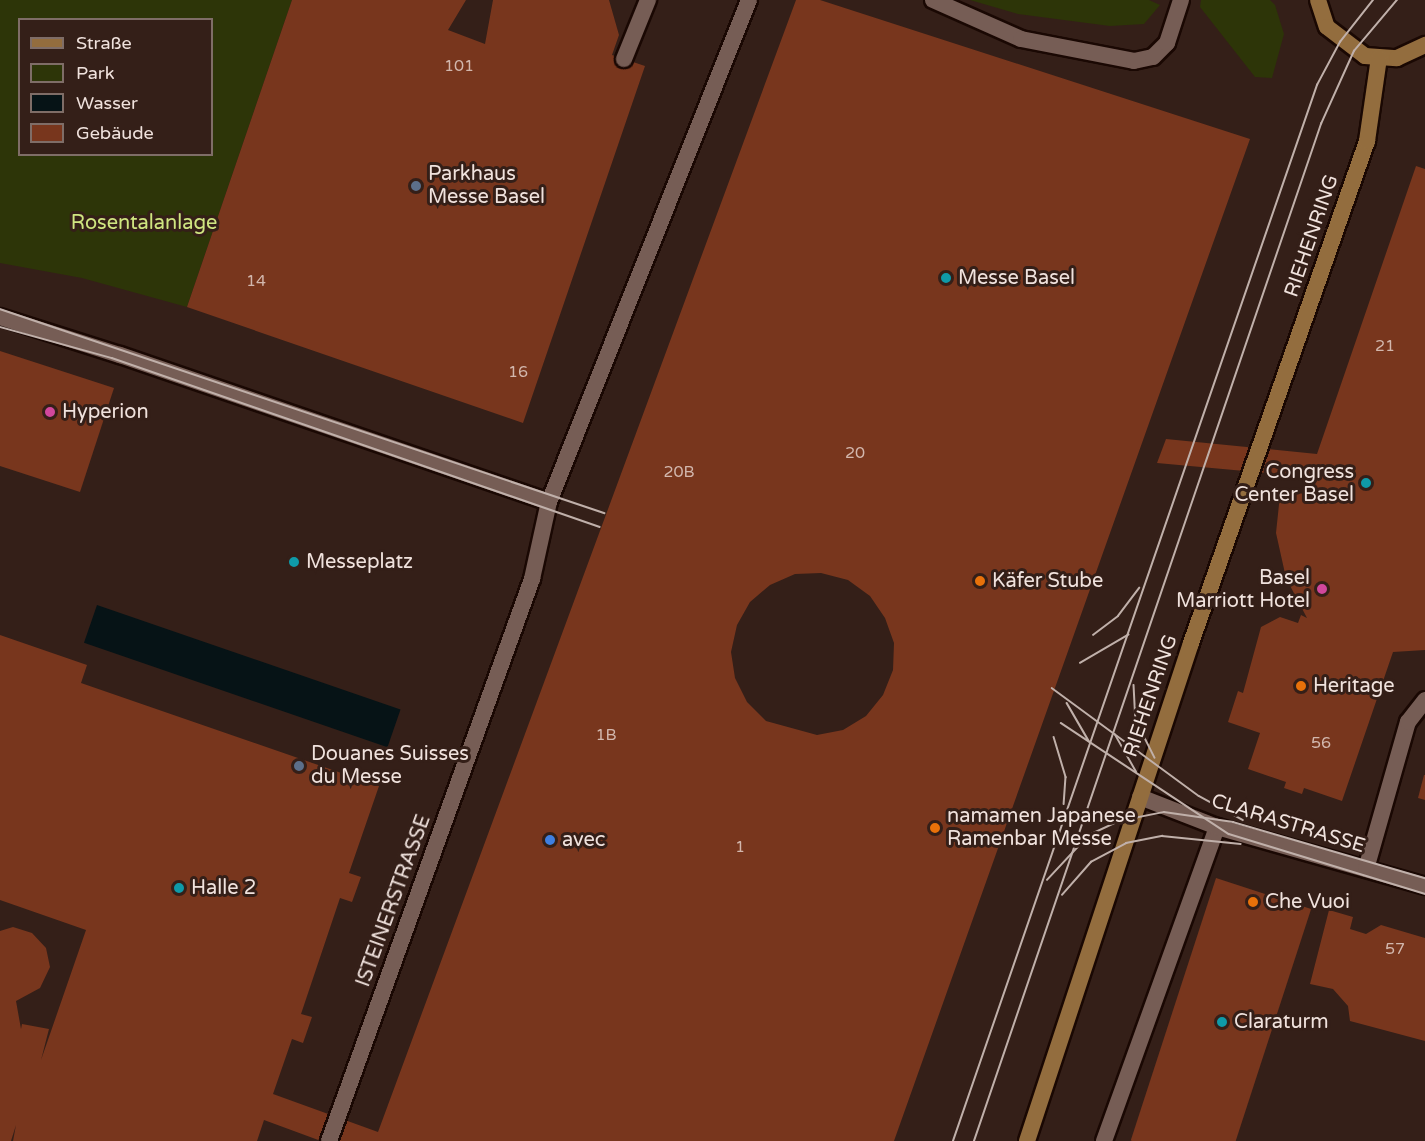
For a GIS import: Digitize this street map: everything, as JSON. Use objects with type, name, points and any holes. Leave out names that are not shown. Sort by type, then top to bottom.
[{"type":"main road","points":[[1318,0],[1327,27],[1340,42],[1379,58],[1397,58],[1425,45]]},
{"type":"main road","name":"RIEHENRING","points":[[1027,1141],[1140,797],[1367,141],[1379,58]]},
{"type":"street","points":[[636,0],[636,26]]},
{"type":"street","points":[[624,59],[648,0]]},
{"type":"street","name":"ISTEINERSTRASSE","points":[[329,1141],[532,579],[549,502],[750,0]]},
{"type":"street","points":[[933,0],[1021,39],[1134,61],[1153,57],[1167,42],[1181,0]]},
{"type":"street","points":[[0,317],[120,355],[549,502]]},
{"type":"street","points":[[1366,869],[1408,722],[1425,700]]},
{"type":"street","name":"CLARASTRASSE","points":[[1140,797],[1216,826],[1425,886]]},
{"type":"street","points":[[1104,1141],[1216,826]]},
{"type":"green space","name":"Rosentalanlage","points":[[0,0],[292,0],[187,307],[82,278],[0,263]]},
{"type":"green space","points":[[970,0],[1149,0],[1160,5],[1144,24],[1110,26],[1018,14]]},
{"type":"green space","points":[[1201,0],[1270,0],[1275,5],[1284,34],[1272,78],[1255,77],[1200,7]]},
{"type":"water","points":[[97,605],[401,710],[387,747],[84,643]]},
{"type":"building","name":"Parkhaus Messe Basel","points":[[292,0],[466,0],[448,30],[485,44],[493,0],[609,0],[619,35],[612,55],[645,66],[523,423],[187,307]]},
{"type":"building","points":[[796,0],[820,0],[1250,139],[894,1141],[321,1141],[264,1120],[257,1141],[13,1141],[16,1125],[11,1141],[0,1141],[0,931],[13,927],[32,933],[46,948],[50,967],[40,988],[16,1001],[21,1029],[22,1024],[49,1029],[41,1060],[86,930],[0,900],[0,635],[87,665],[81,683],[379,786],[349,873],[361,877],[352,902],[340,898],[301,1014],[312,1017],[303,1043],[292,1039],[273,1094],[378,1132]],"holes":[[[821,573],[848,580],[870,596],[885,618],[894,643],[893,670],[883,695],[866,716],[843,730],[817,735],[766,721],[747,702],[735,678],[731,652],[737,625],[750,602],[770,585],[795,574]]]},
{"type":"building","name":"Congress Center Basel","points":[[1416,166],[1425,169],[1425,650],[1393,652],[1342,801],[1304,788],[1302,794],[1284,788],[1286,782],[1248,769],[1260,733],[1228,722],[1238,691],[1243,693],[1261,627],[1280,617],[1298,623],[1301,615],[1307,618],[1286,578],[1276,533],[1280,495],[1309,493],[1305,489],[1309,477],[1157,463],[1166,439],[1317,454]]},
{"type":"building","points":[[0,351],[114,388],[80,492],[0,466]]},
{"type":"building","points":[[1425,775],[1425,800],[1418,798]]},
{"type":"building","name":"Claraturm","points":[[1216,878],[1311,909],[1236,1141],[1131,1140]]},
{"type":"building","points":[[1329,910],[1353,917],[1350,929],[1366,934],[1381,925],[1425,938],[1425,1041],[1350,1021],[1348,1006],[1333,989],[1310,984]]},
{"type":"tram line","points":[[953,1141],[1317,85],[1340,42],[1373,0]]},
{"type":"tram line","points":[[974,1141],[1321,124],[1354,51],[1397,0]]},
{"type":"tram line","points":[[0,309],[604,513]]},
{"type":"tram line","points":[[0,327],[112,358],[600,527]]},
{"type":"tram line","points":[[1093,635],[1118,616],[1139,588]]},
{"type":"tram line","points":[[1080,663],[1128,635]]},
{"type":"tram line","points":[[1134,685],[1136,720],[1155,758]]},
{"type":"tram line","points":[[1052,688],[1199,796],[1243,820]]},
{"type":"tram line","points":[[1067,703],[1089,741]]},
{"type":"tram line","points":[[1061,723],[1229,834],[1425,894]]},
{"type":"tram line","points":[[1115,734],[1136,771]]},
{"type":"tram line","points":[[1054,737],[1066,777],[1064,804]]},
{"type":"tram line","points":[[1047,880],[1089,835],[1119,821],[1164,812],[1233,822],[1425,878]]},
{"type":"tram line","points":[[1062,895],[1091,862],[1126,843],[1162,836],[1241,844]]},
{"type":"place","name":"Parkhaus Messe Basel","points":[[416,186]]},
{"type":"place","name":"Messe Basel","points":[[946,278]]},
{"type":"place","name":"Hyperion","points":[[50,412]]},
{"type":"place","name":"Congress Center Basel","points":[[1366,483]]},
{"type":"place","name":"Messeplatz","points":[[294,562]]},
{"type":"place","name":"Käfer Stube","points":[[980,581]]},
{"type":"place","name":"Basel Marriott Hotel","points":[[1322,589]]},
{"type":"place","name":"Heritage","points":[[1301,686]]},
{"type":"place","name":"Douanes Suisses du Messe","points":[[299,766]]},
{"type":"place","name":"namamen Japanese Ramenbar Messe","points":[[935,828]]},
{"type":"place","name":"avec","points":[[550,840]]},
{"type":"place","name":"Halle 2","points":[[179,888]]},
{"type":"place","name":"Che Vuoi","points":[[1253,902]]},
{"type":"place","name":"Claraturm","points":[[1222,1022]]}]
